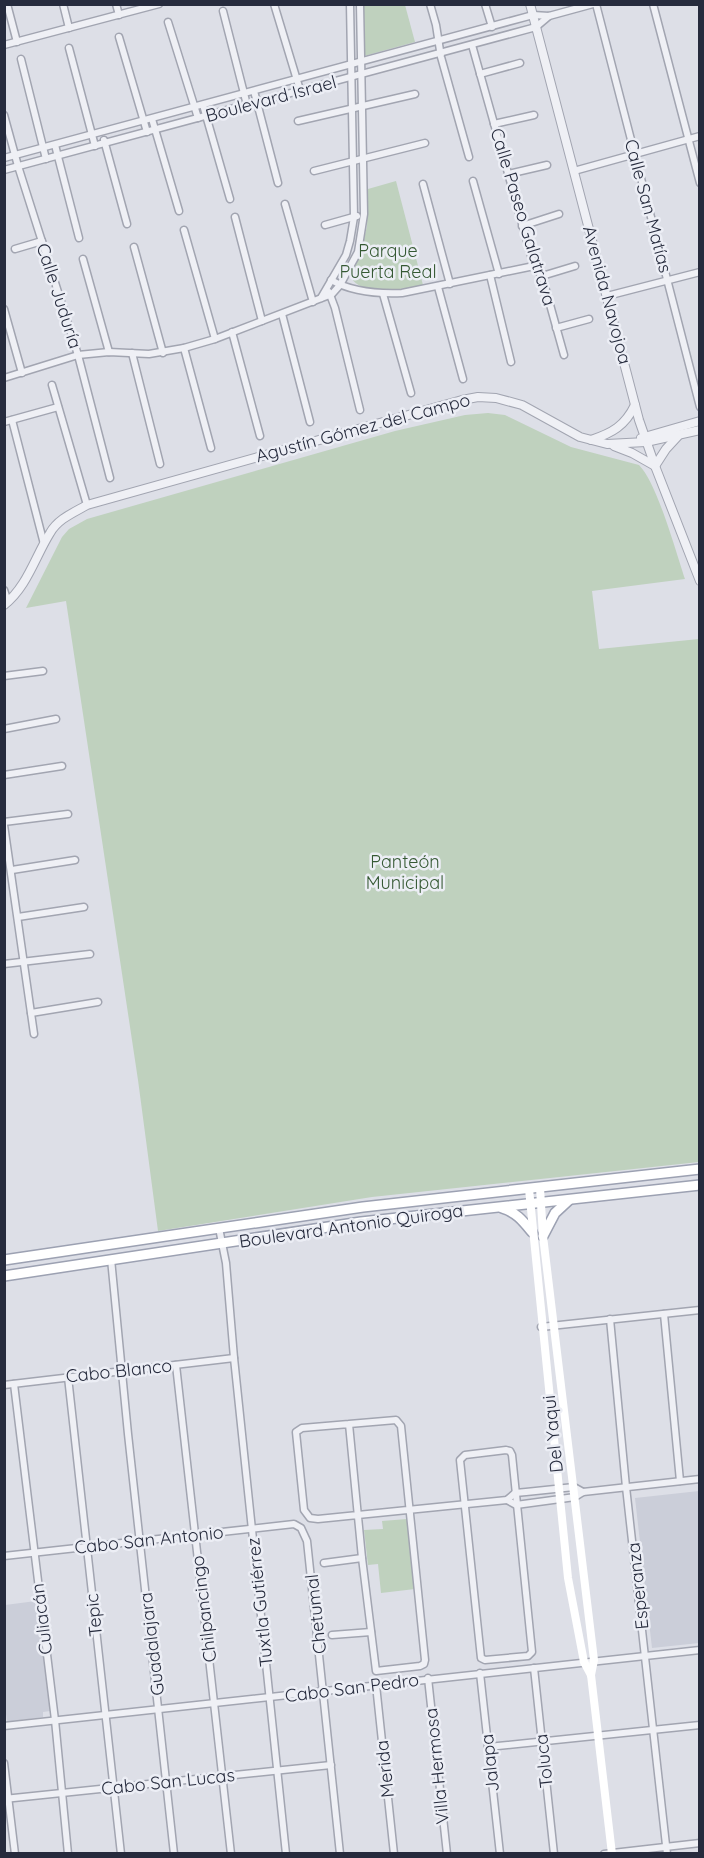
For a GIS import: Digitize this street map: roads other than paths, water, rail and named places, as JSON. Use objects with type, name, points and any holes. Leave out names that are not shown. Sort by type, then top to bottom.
[{"type":"main road","name":"Boulevard Antonio Quiroga","points":[[4,1260],[363,1207],[699,1169]]},
{"type":"main road","name":"Boulevard Antonio Quiroga","points":[[4,1276],[361,1222],[699,1185]]},
{"type":"main road","name":"Del Yaqui","points":[[540,1188],[543,1236],[574,1487],[579,1495],[594,1660],[591,1675],[609,1853]]},
{"type":"main road","name":"Del Yaqui","points":[[529,1189],[541,1327],[570,1597],[584,1662],[591,1675]]},
{"type":"main road","points":[[543,1236],[555,1213],[570,1199]]},
{"type":"main road","points":[[496,1207],[518,1216],[532,1232]]},
{"type":"street","points":[[7,4],[17,42]]},
{"type":"street","points":[[63,4],[69,28]]},
{"type":"street","points":[[116,4],[119,15]]},
{"type":"street","points":[[4,45],[159,4]]},
{"type":"street","points":[[274,4],[300,90]]},
{"type":"street","points":[[321,298],[325,287],[346,255],[354,217],[350,4]]},
{"type":"street","points":[[4,378],[78,355],[109,352],[163,353],[184,348],[215,339],[332,294],[340,285],[358,252],[364,214],[360,4]]},
{"type":"street","points":[[430,4],[469,157]]},
{"type":"street","points":[[486,4],[492,27]]},
{"type":"street","name":"Avenida Navojoa","points":[[530,4],[635,405],[645,439],[699,581]]},
{"type":"street","points":[[536,27],[549,16],[595,4]]},
{"type":"street","name":"Calle San Matías","points":[[595,4],[699,406]]},
{"type":"street","points":[[653,4],[699,183]]},
{"type":"street","points":[[223,11],[247,105]]},
{"type":"street","name":"Boulevard Israel","points":[[4,158],[533,15],[549,16]]},
{"type":"street","points":[[168,22],[198,118]]},
{"type":"street","name":"Boulevard Israel","points":[[4,170],[536,27]]},
{"type":"street","points":[[119,37],[147,132]]},
{"type":"street","name":"Calle Paseo Galatrava","points":[[472,45],[522,226],[534,266],[542,276],[564,355]]},
{"type":"street","points":[[69,48],[95,146]]},
{"type":"street","points":[[21,59],[46,159]]},
{"type":"street","points":[[480,74],[520,63]]},
{"type":"street","points":[[254,91],[278,183]]},
{"type":"street","points":[[298,121],[415,94]]},
{"type":"street","points":[[203,105],[230,199]]},
{"type":"street","name":"Calle Juduría","points":[[4,114],[18,166],[78,355],[110,478]]},
{"type":"street","points":[[494,124],[534,115]]},
{"type":"street","points":[[152,119],[179,211]]},
{"type":"street","points":[[102,133],[127,224]]},
{"type":"street","points":[[574,171],[699,136]]},
{"type":"street","points":[[314,171],[425,143]]},
{"type":"street","points":[[55,145],[79,238]]},
{"type":"street","points":[[508,174],[547,165]]},
{"type":"street","points":[[473,181],[499,274]]},
{"type":"street","points":[[423,184],[450,284]]},
{"type":"street","points":[[285,204],[313,302]]},
{"type":"street","points":[[325,225],[364,214]]},
{"type":"street","points":[[522,226],[559,214]]},
{"type":"street","points":[[235,217],[262,321]]},
{"type":"street","points":[[184,230],[215,339]]},
{"type":"street","points":[[15,249],[42,241]]},
{"type":"street","points":[[134,247],[163,353]]},
{"type":"street","points":[[83,259],[109,352]]},
{"type":"street","points":[[331,280],[340,285],[383,294],[402,293],[534,266]]},
{"type":"street","points":[[542,276],[575,266]]},
{"type":"street","points":[[607,296],[699,272]]},
{"type":"street","points":[[490,275],[511,362]]},
{"type":"street","points":[[325,287],[332,294],[360,410]]},
{"type":"street","points":[[438,287],[463,379]]},
{"type":"street","points":[[383,294],[411,393]]},
{"type":"street","points":[[4,309],[22,373]]},
{"type":"street","points":[[282,314],[310,422]]},
{"type":"street","points":[[556,328],[589,319]]},
{"type":"street","points":[[232,332],[260,436]]},
{"type":"street","points":[[184,348],[211,448]]},
{"type":"street","points":[[132,353],[160,464]]},
{"type":"street","points":[[52,385],[87,505]]},
{"type":"street","name":"Agustín Gómez del Campo","points":[[6,603],[23,584],[50,532],[63,518],[87,505],[412,413],[478,397],[496,398],[522,405],[570,433],[589,440],[607,444],[645,439]]},
{"type":"street","points":[[589,440],[609,434],[620,427],[629,417],[635,405]]},
{"type":"street","points":[[45,545],[8,421],[58,406]]},
{"type":"street","points":[[645,439],[699,421]]},
{"type":"street","points":[[645,439],[678,436],[699,430]]},
{"type":"street","points":[[607,444],[632,453],[655,466],[666,448],[678,436]]},
{"type":"street","points":[[4,590],[6,603]]},
{"type":"street","points":[[4,676],[43,671]]},
{"type":"street","points":[[4,729],[56,718]]},
{"type":"street","points":[[4,775],[62,766]]},
{"type":"street","points":[[34,1034],[4,823],[68,814]]},
{"type":"street","points":[[12,870],[75,860]]},
{"type":"street","points":[[18,917],[84,908]]},
{"type":"street","points":[[4,964],[90,954]]},
{"type":"street","points":[[31,1013],[98,1002]]},
{"type":"street","name":"Tuxtla Gutiérrez","points":[[219,1228],[223,1244],[286,1854]]},
{"type":"street","name":"Guadalajara","points":[[111,1259],[121,1372],[174,1854]]},
{"type":"street","points":[[541,1327],[699,1310]]},
{"type":"street","points":[[664,1314],[680,1481]]},
{"type":"street","name":"Esperanza","points":[[610,1319],[666,1850]]},
{"type":"street","name":"Cabo Blanco","points":[[4,1385],[234,1358]]},
{"type":"street","name":"Chilpancingo","points":[[176,1365],[231,1854]]},
{"type":"street","name":"Tepic","points":[[68,1377],[121,1854]]},
{"type":"street","name":"Culiacán","points":[[15,1384],[55,1720],[68,1854]]},
{"type":"street","points":[[349,1424],[358,1516],[362,1558],[376,1671],[424,1664],[409,1510],[401,1426],[396,1420],[349,1424],[302,1428],[296,1432],[303,1510],[310,1518],[358,1516],[409,1510],[463,1504],[507,1500],[516,1505],[627,1486],[699,1479]]},
{"type":"street","points":[[510,1451],[532,1652],[528,1656],[485,1660],[481,1658],[463,1504],[460,1460],[465,1455],[510,1451]]},
{"type":"street","points":[[507,1500],[515,1493],[574,1487]]},
{"type":"street","points":[[526,1492],[528,1503]]},
{"type":"street","name":"Cabo San Antonio","points":[[4,1556],[294,1524]]},
{"type":"street","name":"Chetumal","points":[[294,1524],[301,1528],[308,1541],[340,1854]]},
{"type":"street","points":[[324,1563],[362,1558]]},
{"type":"street","points":[[332,1635],[371,1632]]},
{"type":"street","name":"Cabo San Pedro","points":[[4,1726],[699,1650]]},
{"type":"street","name":"Toluca","points":[[534,1668],[554,1854]]},
{"type":"street","name":"Jalapa","points":[[480,1673],[500,1854]]},
{"type":"street","name":"Villa Hermosa","points":[[428,1678],[447,1854]]},
{"type":"street","name":"Merida","points":[[376,1684],[394,1854]]},
{"type":"street","points":[[488,1747],[699,1725]]},
{"type":"street","points":[[4,1763],[15,1854]]},
{"type":"street","name":"Cabo San Lucas","points":[[7,1799],[331,1765]]},
{"type":"street","points":[[609,1853],[666,1850],[699,1843]]},
{"type":"park label","name":"Parque Puerta Real","points":[[388,261]]},
{"type":"park label","name":"Panteón Municipal","points":[[405,872]]}]
